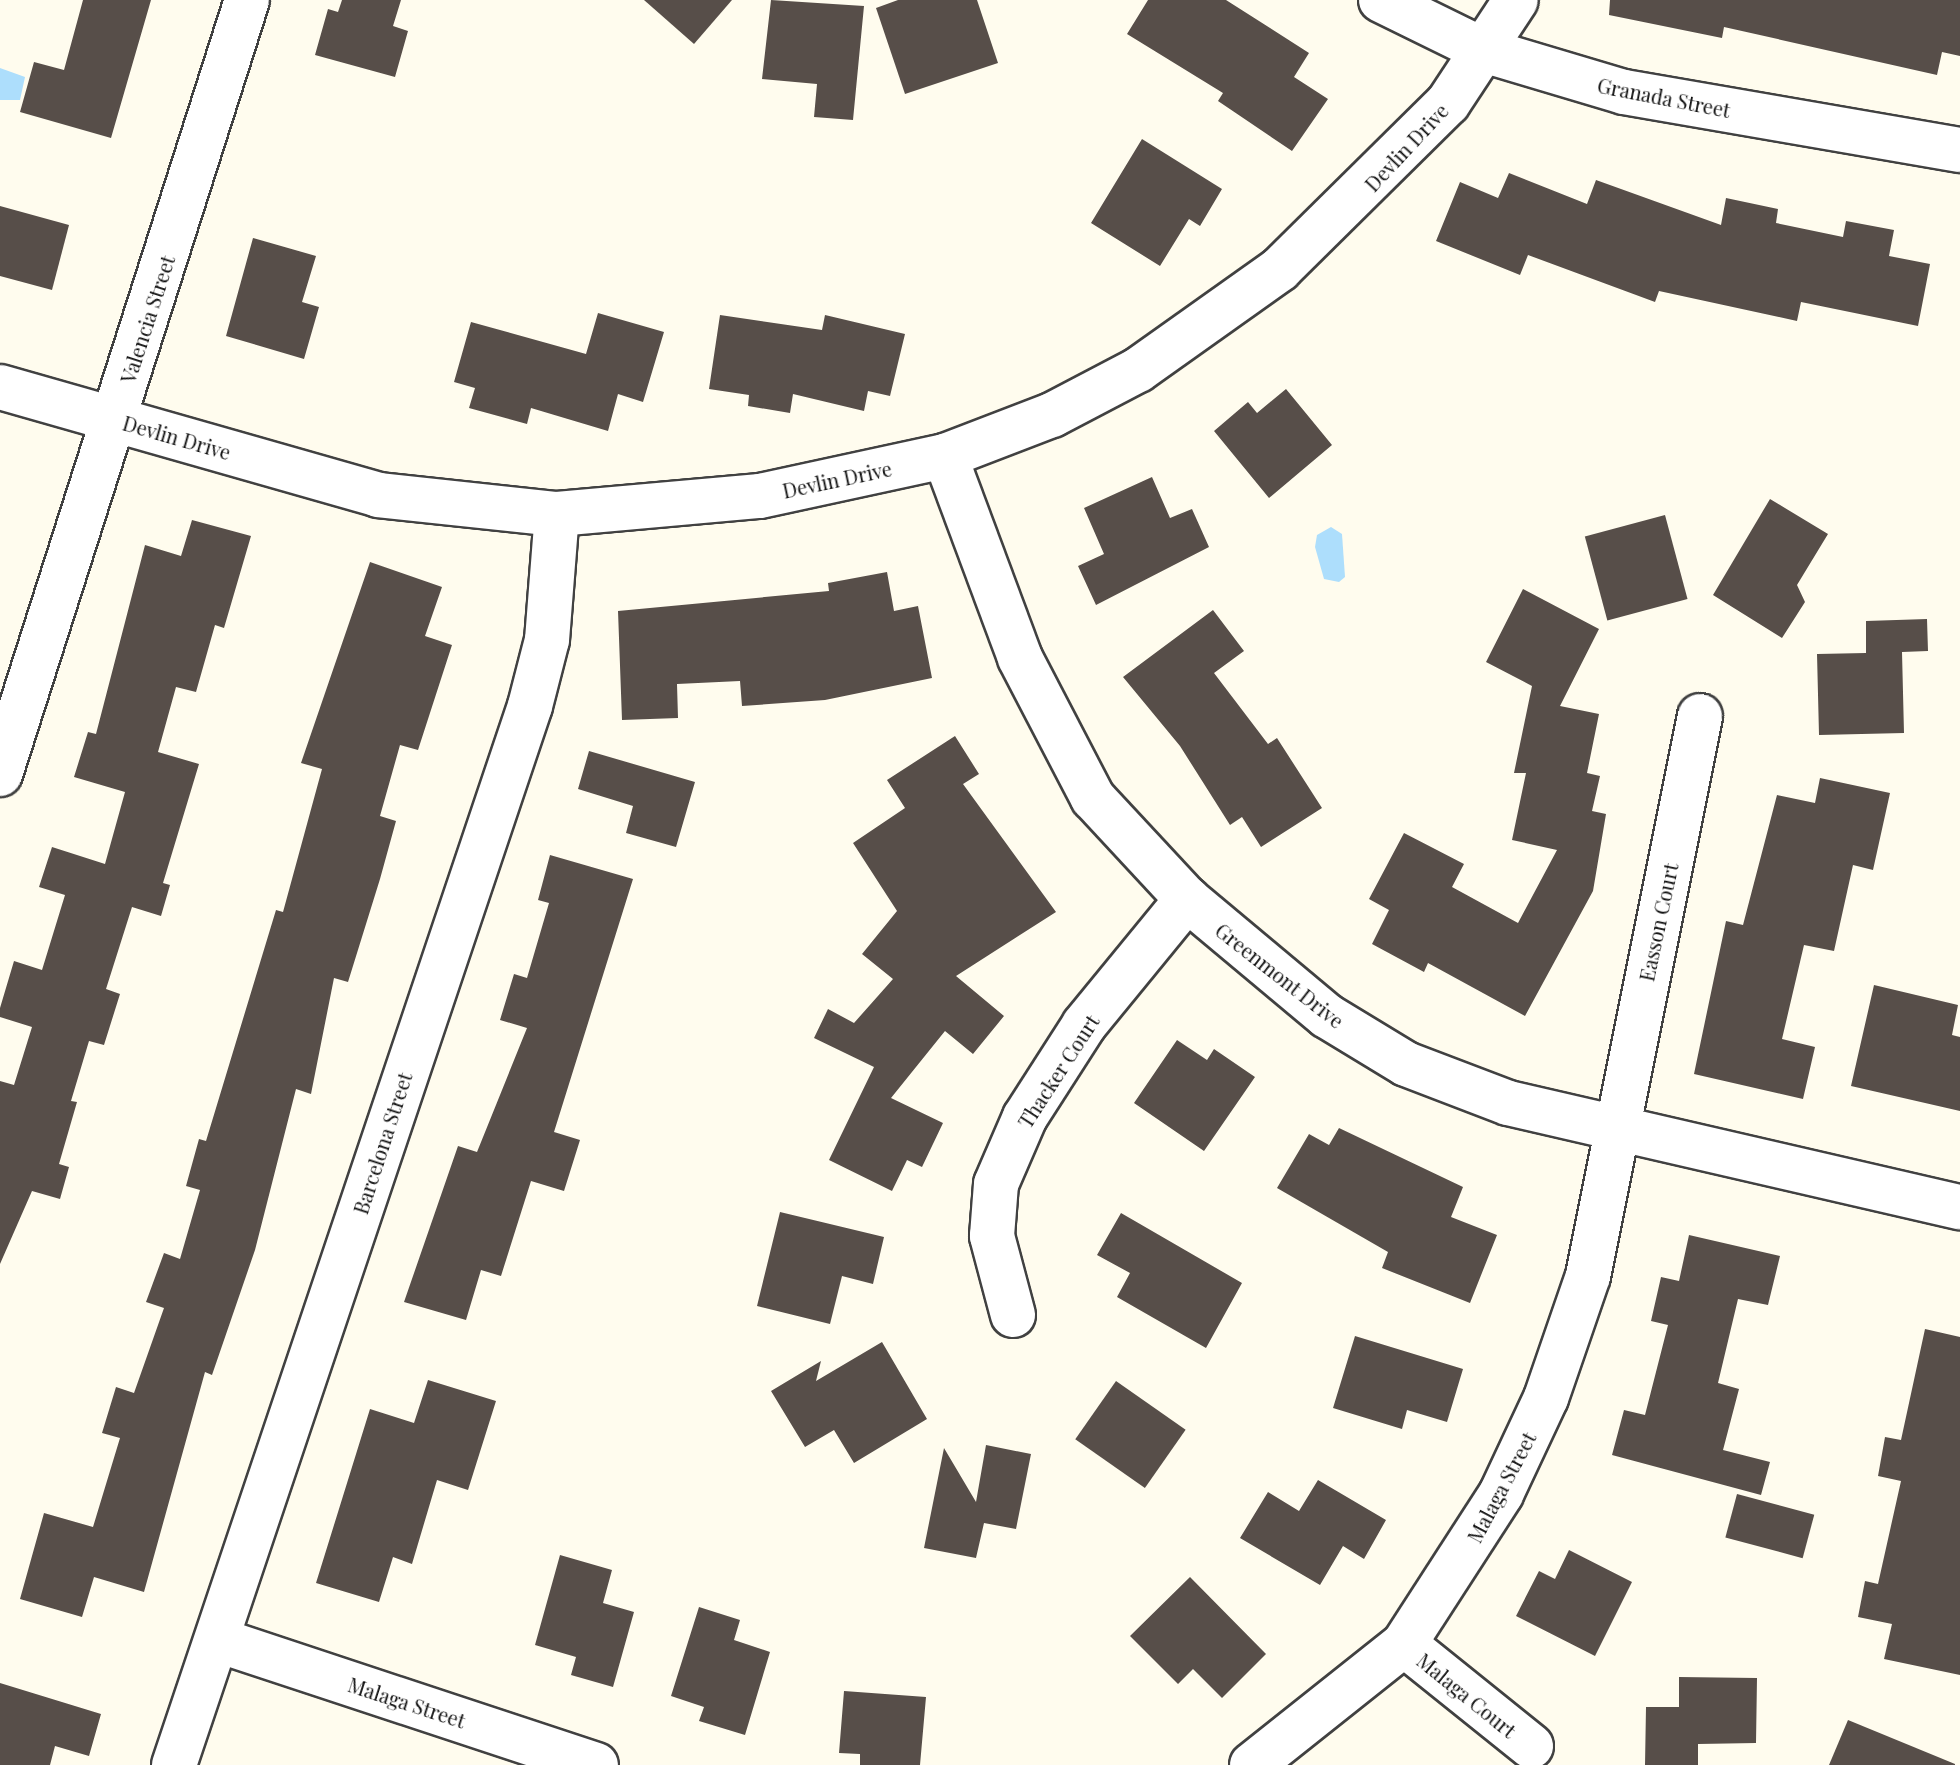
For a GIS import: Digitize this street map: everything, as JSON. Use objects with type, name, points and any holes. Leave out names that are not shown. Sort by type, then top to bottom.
[{"type":"street","name":"Valencia Street","points":[[0,774],[247,0]]},
{"type":"street","name":"Granada Street","points":[[1381,0],[1483,50],[1624,92],[1960,150]]},
{"type":"street","name":"Devlin Drive","points":[[0,387],[378,495],[557,514],[760,496],[945,456],[1052,415],[1138,370],[1280,269],[1389,168],[1448,103],[1516,0]]},
{"type":"street","name":"Greenmont Drive","points":[[945,456],[1020,658],[1093,798],[1187,899],[1327,1016],[1406,1064],[1508,1103],[1960,1207]]},
{"type":"street","name":"Barcelona Street","points":[[174,1765],[530,706],[547,640],[557,514]]},
{"type":"street","name":"Easson Court","points":[[1616,1128],[1700,716]]},
{"type":"street","name":"Thacker Court","points":[[1013,1315],[992,1236],[1002,1171],[1025,1117],[1084,1025],[1187,899]]},
{"type":"street","name":"Malaga Street","points":[[1252,1765],[1404,1644],[1501,1494],[1546,1398],[1588,1276],[1616,1128]]},
{"type":"street","name":"Malaga Street","points":[[218,1640],[596,1765]]},
{"type":"street","name":"Malaga Court","points":[[1404,1644],[1531,1746]]},
{"type":"water","points":[[0,68],[25,77],[20,100],[0,100]]},
{"type":"water","points":[[1331,527],[1342,534],[1345,577],[1339,582],[1324,579],[1315,547],[1317,535]]},
{"type":"building","points":[[83,0],[151,0],[111,138],[20,112],[34,62],[64,70]]},
{"type":"building","points":[[342,0],[401,0],[393,26],[408,31],[395,77],[315,55],[328,9],[338,12]]},
{"type":"building","points":[[644,0],[732,0],[694,44]]},
{"type":"building","points":[[771,0],[864,6],[853,120],[814,117],[817,84],[762,79]]},
{"type":"building","points":[[898,0],[977,0],[998,63],[905,94],[876,8]]},
{"type":"building","points":[[1148,0],[1226,0],[1309,53],[1294,77],[1328,99],[1292,151],[1218,101],[1223,93],[1127,34]]},
{"type":"building","points":[[1610,0],[1960,0],[1960,56],[1942,52],[1937,75],[1724,27],[1722,38],[1609,15]]},
{"type":"building","points":[[1142,139],[1222,189],[1200,226],[1189,219],[1160,266],[1091,223]]},
{"type":"building","points":[[1509,173],[1587,204],[1596,180],[1721,225],[1726,198],[1778,209],[1776,223],[1843,237],[1846,221],[1894,230],[1889,256],[1930,264],[1918,326],[1801,302],[1797,321],[1659,291],[1655,302],[1528,255],[1520,275],[1436,241],[1460,182],[1498,198]]},
{"type":"building","points":[[0,206],[69,225],[52,290],[0,276]]},
{"type":"building","points":[[253,238],[316,256],[302,302],[319,307],[304,359],[226,336]]},
{"type":"building","points":[[598,313],[664,332],[643,402],[618,394],[608,431],[531,408],[527,424],[469,408],[475,388],[454,382],[471,322],[586,354]]},
{"type":"building","points":[[720,315],[822,330],[825,315],[905,334],[890,396],[868,391],[864,411],[793,394],[790,413],[748,406],[749,395],[709,389]]},
{"type":"building","points":[[1286,389],[1332,445],[1269,498],[1214,431],[1248,402],[1257,413]]},
{"type":"building","points":[[1152,477],[1170,518],[1192,509],[1209,547],[1096,605],[1078,566],[1104,554],[1084,508]]},
{"type":"building","points":[[1770,499],[1828,534],[1797,585],[1805,602],[1782,638],[1713,595]]},
{"type":"building","points":[[1665,515],[1688,599],[1607,621],[1585,536]]},
{"type":"building","points":[[192,520],[251,536],[224,628],[215,625],[196,692],[176,687],[158,752],[199,764],[163,883],[170,885],[161,916],[132,907],[106,989],[120,994],[104,1045],[89,1041],[71,1101],[77,1102],[59,1164],[69,1167],[60,1199],[32,1191],[0,1264],[0,1081],[14,1085],[32,1027],[0,1017],[0,1008],[14,961],[42,970],[65,895],[39,887],[52,847],[105,864],[125,792],[74,777],[88,732],[96,734],[145,545],[181,556]]},
{"type":"building","points":[[370,562],[442,587],[425,636],[452,645],[418,750],[400,745],[380,816],[396,821],[380,879],[348,982],[334,978],[311,1094],[296,1089],[255,1250],[212,1375],[205,1372],[144,1592],[94,1577],[82,1617],[20,1599],[44,1513],[93,1527],[120,1438],[102,1433],[116,1387],[134,1393],[164,1308],[146,1302],[164,1253],[180,1259],[200,1190],[186,1186],[199,1139],[206,1141],[276,910],[283,912],[322,769],[301,763]]},
{"type":"building","points":[[887,572],[894,611],[918,606],[932,678],[825,700],[742,706],[740,681],[677,684],[678,718],[622,720],[618,611],[829,591],[828,583]]},
{"type":"building","points":[[1523,589],[1599,629],[1560,706],[1599,714],[1587,773],[1600,776],[1592,811],[1606,814],[1593,891],[1525,1016],[1428,963],[1424,972],[1372,944],[1389,910],[1369,899],[1404,833],[1464,864],[1452,887],[1518,923],[1557,850],[1512,840],[1526,773],[1514,773],[1532,686],[1486,662]]},
{"type":"building","points":[[1213,610],[1244,651],[1214,673],[1268,744],[1277,738],[1322,808],[1261,847],[1242,817],[1230,825],[1180,746],[1123,677]]},
{"type":"building","points":[[1927,619],[1928,651],[1902,652],[1904,733],[1819,735],[1817,654],[1866,653],[1866,621]]},
{"type":"building","points":[[955,736],[979,774],[963,784],[1056,912],[956,976],[1004,1016],[973,1054],[945,1031],[891,1098],[943,1123],[922,1167],[907,1160],[892,1191],[829,1160],[874,1067],[814,1038],[828,1009],[854,1023],[893,979],[862,954],[897,911],[853,843],[905,808],[887,780]]},
{"type":"building","points":[[589,751],[695,782],[676,847],[626,833],[633,806],[578,789]]},
{"type":"building","points":[[1820,778],[1890,793],[1873,870],[1853,865],[1834,951],[1804,945],[1782,1039],[1815,1047],[1803,1099],[1694,1074],[1726,921],[1743,925],[1777,795],[1815,803]]},
{"type":"building","points":[[550,855],[633,879],[554,1132],[580,1140],[564,1191],[531,1181],[501,1276],[481,1270],[466,1320],[404,1302],[458,1146],[477,1152],[527,1028],[500,1020],[514,974],[527,978],[549,903],[538,900]]},
{"type":"building","points":[[1874,985],[1958,1005],[1952,1035],[1960,1037],[1960,1111],[1851,1086]]},
{"type":"building","points":[[1177,1040],[1207,1060],[1214,1049],[1255,1077],[1204,1151],[1134,1103]]},
{"type":"building","points":[[1339,1128],[1463,1187],[1451,1217],[1497,1235],[1470,1303],[1382,1268],[1388,1252],[1277,1188],[1309,1134],[1329,1145]]},
{"type":"building","points":[[780,1212],[884,1237],[873,1284],[842,1276],[830,1324],[757,1306]]},
{"type":"building","points":[[1121,1213],[1242,1283],[1206,1348],[1117,1297],[1130,1273],[1097,1255]]},
{"type":"building","points":[[1689,1235],[1780,1256],[1768,1305],[1738,1299],[1718,1383],[1739,1389],[1723,1450],[1770,1462],[1761,1495],[1612,1455],[1624,1410],[1645,1415],[1668,1325],[1651,1321],[1661,1277],[1679,1281]]},
{"type":"building","points":[[1925,1329],[1960,1337],[1960,1675],[1884,1659],[1892,1624],[1858,1617],[1865,1581],[1878,1584],[1901,1481],[1878,1476],[1885,1437],[1901,1440]]},
{"type":"building","points":[[1355,1336],[1463,1369],[1447,1422],[1407,1410],[1402,1429],[1333,1408]]},
{"type":"building","points":[[882,1342],[927,1419],[854,1463],[834,1430],[805,1447],[771,1391],[821,1361],[816,1381]]},
{"type":"building","points":[[428,1380],[496,1401],[468,1490],[437,1480],[412,1564],[393,1557],[379,1602],[316,1583],[370,1409],[414,1423]]},
{"type":"building","points":[[1116,1381],[1186,1430],[1145,1488],[1075,1439]]},
{"type":"building","points":[[986,1445],[1031,1454],[1016,1529],[984,1523],[976,1558],[924,1548],[944,1448],[976,1502]]},
{"type":"building","points":[[1318,1480],[1386,1520],[1364,1559],[1343,1546],[1320,1585],[1240,1538],[1268,1492],[1299,1511]]},
{"type":"building","points":[[1737,1494],[1814,1515],[1803,1558],[1725,1537]]},
{"type":"building","points":[[1569,1550],[1632,1582],[1595,1656],[1516,1616],[1539,1571],[1555,1579]]},
{"type":"building","points":[[560,1555],[612,1570],[603,1603],[634,1612],[613,1687],[571,1675],[576,1657],[535,1645]]},
{"type":"building","points":[[1190,1577],[1266,1654],[1222,1698],[1193,1669],[1178,1684],[1130,1636]]},
{"type":"building","points":[[699,1607],[740,1620],[734,1640],[770,1652],[745,1735],[699,1721],[704,1707],[671,1696]]},
{"type":"building","points":[[1679,1677],[1757,1678],[1756,1743],[1698,1744],[1698,1765],[1645,1765],[1646,1707],[1679,1707]]},
{"type":"building","points":[[0,1683],[101,1714],[89,1756],[55,1746],[50,1765],[0,1765]]},
{"type":"building","points":[[844,1691],[926,1697],[920,1765],[860,1765],[860,1754],[839,1753]]},
{"type":"building","points":[[1848,1720],[1955,1764],[1955,1765],[1829,1765]]}]
